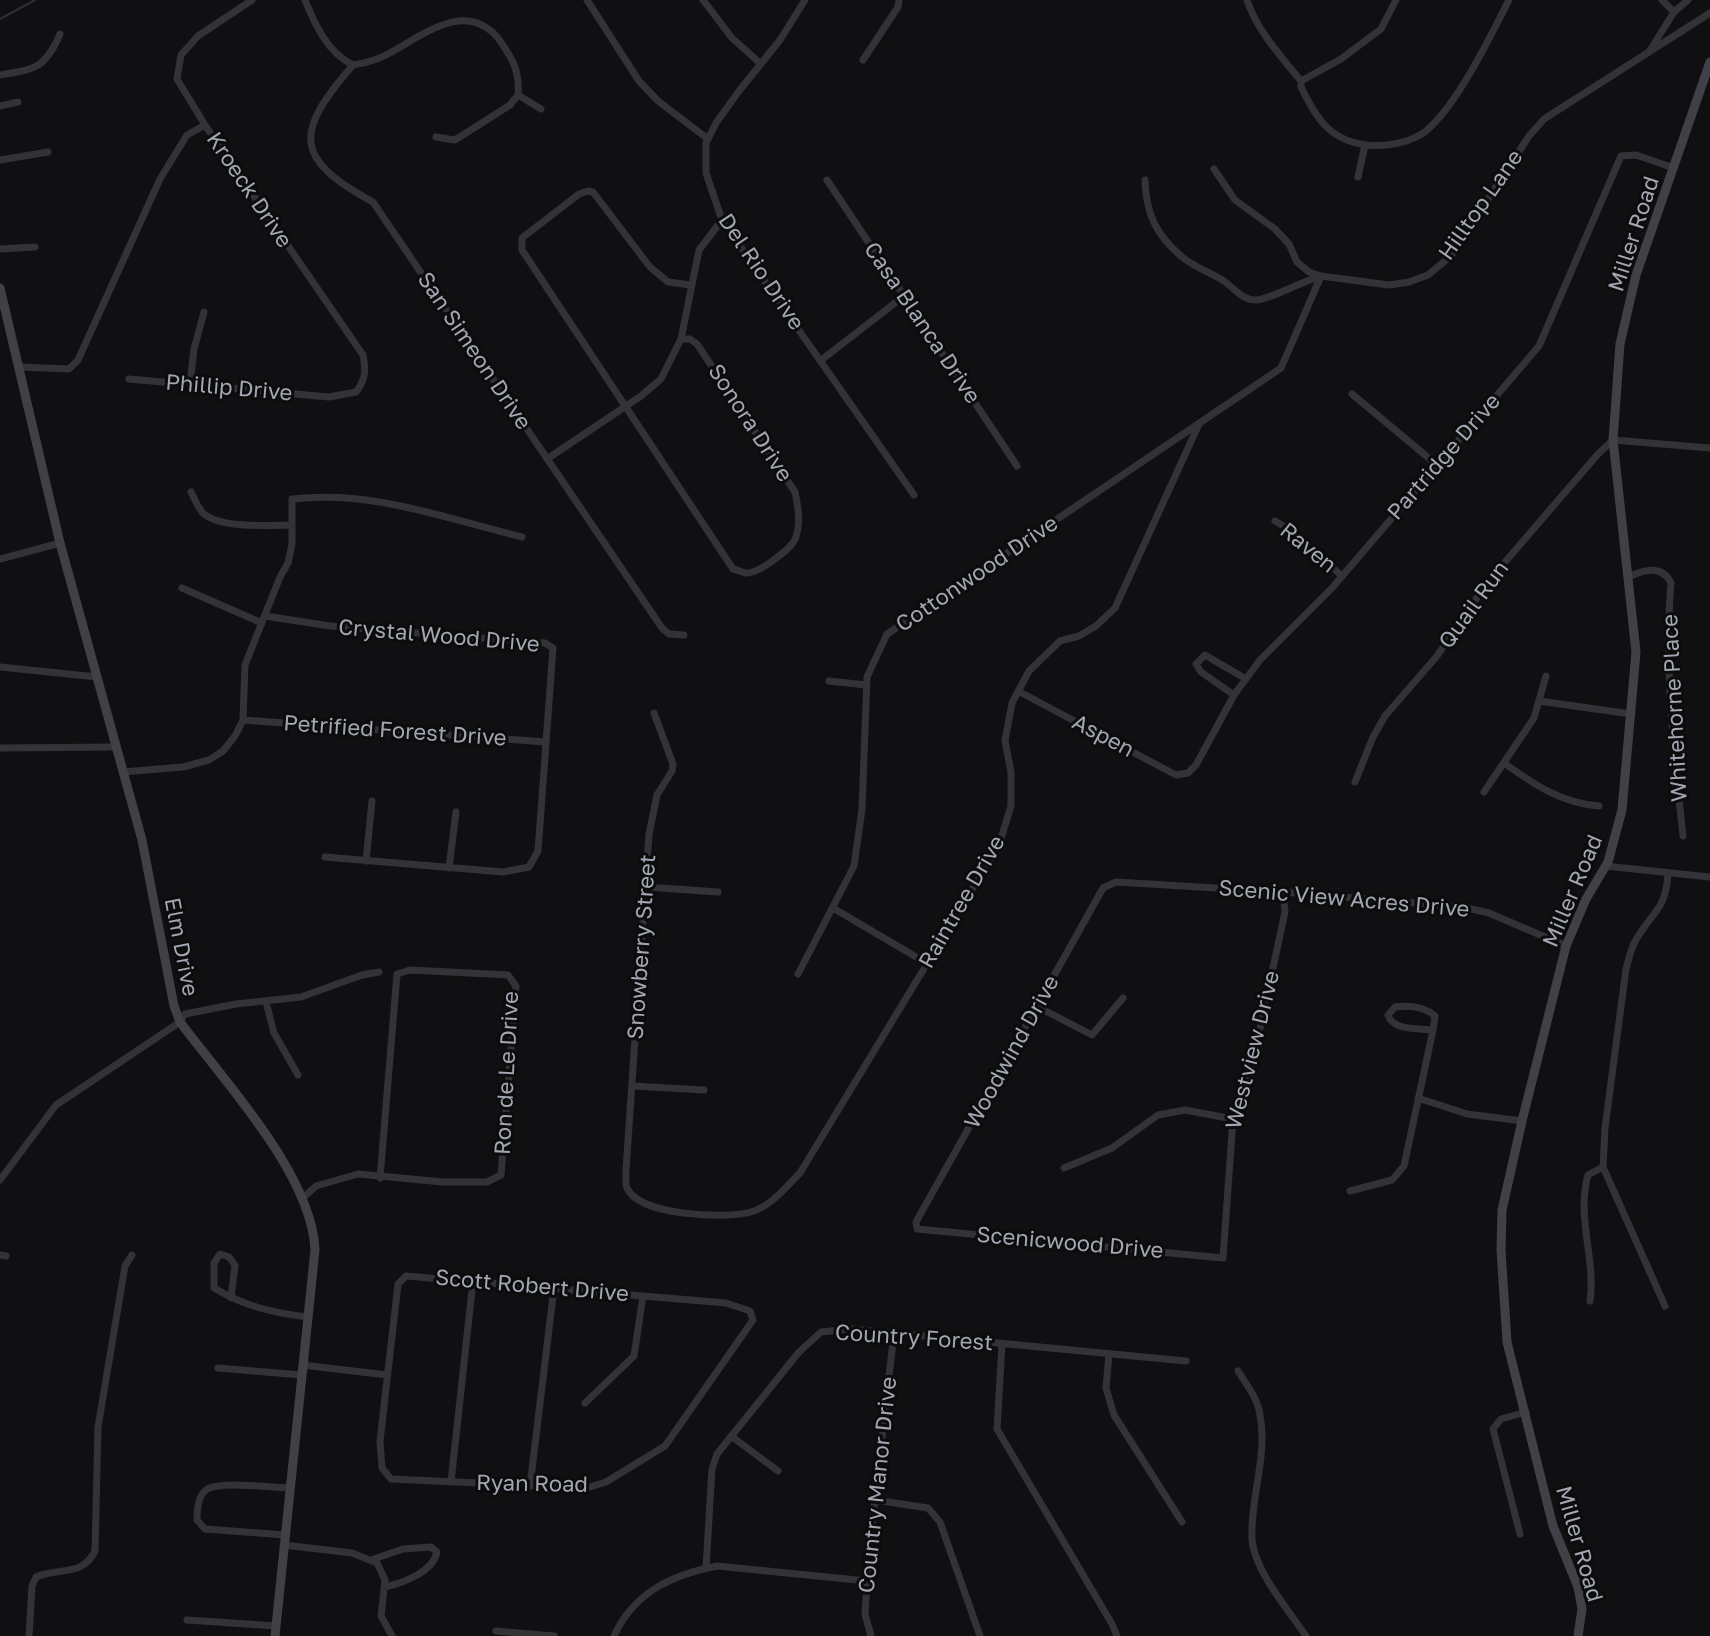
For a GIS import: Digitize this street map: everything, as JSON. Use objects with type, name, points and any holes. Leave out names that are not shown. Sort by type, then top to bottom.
[{"type":"street","points":[[205,125],[180,88],[178,63],[198,36],[252,0]]},
{"type":"street","points":[[587,0],[639,81],[658,101],[708,139],[716,123],[780,40],[805,0]]},
{"type":"street","points":[[703,0],[732,38],[761,64]]},
{"type":"street","points":[[863,60],[898,7],[899,0]]},
{"type":"street","points":[[1247,0],[1252,15],[1265,35],[1301,81],[1301,87],[1320,122],[1335,136],[1365,145],[1385,145],[1410,139],[1425,131],[1444,110],[1479,57],[1509,0]]},
{"type":"street","points":[[1301,81],[1341,59],[1381,29],[1396,0]]},
{"type":"street","points":[[1662,0],[1674,12]]},
{"type":"street","points":[[1648,54],[1674,12],[1687,0]]},
{"type":"street","points":[[308,1],[332,50],[340,59],[353,65],[371,62],[388,54],[442,20],[455,16],[478,18],[489,24],[516,64],[518,95],[510,105],[455,140],[436,137]]},
{"type":"street","name":"Hilltop Lane","points":[[1321,276],[1389,285],[1428,275],[1451,256],[1529,136],[1544,119],[1710,13]]},
{"type":"street","points":[[0,75],[39,67],[48,58],[60,34]]},
{"type":"street","name":"Miller Road","points":[[1578,1636],[1582,1609],[1578,1587],[1553,1526],[1507,1342],[1501,1250],[1502,1210],[1566,946],[1613,848],[1622,810],[1636,652],[1613,440],[1620,344],[1636,275],[1710,62]]},
{"type":"street","name":"San Simeon Drive","points":[[353,65],[315,115],[311,140],[318,165],[342,185],[373,202],[662,628],[669,634],[684,635]]},
{"type":"street","points":[[518,95],[541,109]]},
{"type":"street","points":[[0,106],[18,102]]},
{"type":"street","name":"Kroeck Drive","points":[[20,367],[69,369],[78,360],[160,179],[187,135],[205,125],[363,355],[366,370],[356,392],[329,397]]},
{"type":"street","name":"Del Rio Drive","points":[[708,139],[706,173],[722,220],[914,495]]},
{"type":"street","points":[[1358,177],[1365,145]]},
{"type":"street","points":[[0,160],[48,152]]},
{"type":"street","name":"Partridge Drive","points":[[1188,773],[1196,765],[1234,695],[1260,660],[1342,576],[1539,346],[1621,156],[1636,155],[1674,168]]},
{"type":"street","points":[[1214,169],[1235,200],[1275,229],[1289,244],[1297,262],[1309,272],[1321,276]]},
{"type":"street","name":"Casa Blanca Drive","points":[[827,180],[1017,466]]},
{"type":"street","points":[[1145,180],[1148,212],[1169,243],[1182,257],[1215,275],[1241,296],[1251,301],[1262,300],[1301,281],[1321,276]]},
{"type":"street","points":[[623,406],[522,250],[522,238],[579,194],[593,192],[650,267],[668,282],[691,285]]},
{"type":"street","points":[[547,459],[641,396],[661,379],[681,339],[699,250],[722,220]]},
{"type":"street","points":[[0,249],[35,247]]},
{"type":"street","name":"Cottonwood Drive","points":[[798,974],[854,866],[862,809],[867,677],[887,634],[1281,368],[1321,276]]},
{"type":"street","name":"Elm Drive","points":[[0,288],[60,543],[142,840],[174,1006],[180,1022],[259,1126],[310,1215],[315,1250],[275,1631]]},
{"type":"street","points":[[820,361],[904,296]]},
{"type":"street","points":[[190,384],[194,349],[204,312]]},
{"type":"street","name":"Sonora Drive","points":[[623,406],[733,569],[747,573],[754,571],[771,562],[796,540],[800,518],[795,492],[697,344],[690,339],[681,339]]},
{"type":"street","name":"Phillip Drive","points":[[129,379],[329,397]]},
{"type":"street","points":[[1352,394],[1437,465]]},
{"type":"street","name":"Raintree Drive","points":[[628,1189],[641,1202],[657,1209],[705,1214],[750,1212],[770,1203],[800,1173],[999,845],[1011,806],[1011,772],[1005,741],[1012,703],[1018,691],[1029,671],[1060,641],[1079,636],[1096,626],[1115,608],[1199,424]]},
{"type":"street","points":[[1613,440],[1710,448]]},
{"type":"street","name":"Quail Run","points":[[1355,782],[1385,716],[1437,656],[1487,583],[1613,440]]},
{"type":"street","points":[[191,492],[202,512],[216,520],[240,524],[292,525]]},
{"type":"street","points":[[123,772],[183,767],[209,760],[223,751],[235,736],[243,720],[245,665],[288,563],[292,544],[292,499],[327,495],[376,499],[522,537]]},
{"type":"street","name":"Raven","points":[[1275,521],[1290,530],[1342,576]]},
{"type":"street","points":[[0,559],[60,543]]},
{"type":"street","name":"Whitehorne Place","points":[[1628,577],[1642,570],[1652,570],[1670,578],[1667,631],[1670,693],[1683,836]]},
{"type":"street","points":[[182,588],[264,620]]},
{"type":"street","name":"Crystal Wood Drive","points":[[264,620],[545,643],[553,648],[538,851],[529,867],[520,870],[503,872],[449,868]]},
{"type":"street","points":[[1234,695],[1201,672],[1196,664],[1202,656],[1246,679]]},
{"type":"street","points":[[0,667],[97,677]]},
{"type":"street","points":[[1484,792],[1534,718],[1546,676]]},
{"type":"street","points":[[829,681],[866,685]]},
{"type":"street","name":"Aspen","points":[[1018,691],[1176,775],[1188,773]]},
{"type":"street","points":[[1539,701],[1631,714]]},
{"type":"street","name":"Snowberry Street","points":[[628,1189],[626,1170],[649,834],[657,795],[673,764],[654,713]]},
{"type":"street","name":"Petrified Forest Drive","points":[[243,720],[546,742]]},
{"type":"street","points":[[0,748],[115,747]]},
{"type":"street","points":[[1504,763],[1555,796],[1576,804],[1599,806]]},
{"type":"street","points":[[366,861],[372,801]]},
{"type":"street","points":[[325,857],[449,868],[456,812]]},
{"type":"street","points":[[1605,866],[1710,877]]},
{"type":"street","points":[[1665,1306],[1603,1167],[1605,1128],[1626,969],[1639,935],[1663,904],[1668,873]]},
{"type":"street","name":"Scenic View Acres Drive","points":[[1116,882],[1463,907],[1489,913],[1566,946]]},
{"type":"street","name":"Woodwind Drive","points":[[917,1229],[916,1222],[1103,888],[1116,882]]},
{"type":"street","points":[[646,887],[718,892]]},
{"type":"street","name":"Westview Drive","points":[[1223,1258],[1233,1119],[1248,1084],[1285,912],[1283,892]]},
{"type":"street","points":[[833,908],[928,964]]},
{"type":"street","name":"Ron de Le Drive","points":[[303,1198],[316,1186],[358,1174],[380,1178],[443,1182],[487,1182],[501,1175],[516,986],[508,975],[410,970],[397,974],[380,1178]]},
{"type":"street","points":[[0,1180],[56,1105],[180,1022],[185,1014],[236,1004],[301,997],[379,972]]},
{"type":"street","points":[[1038,1007],[1092,1035],[1123,998]]},
{"type":"street","points":[[266,1002],[274,1033],[298,1075]]},
{"type":"street","points":[[1350,1191],[1392,1180],[1404,1166],[1433,1030],[1435,1016],[1429,1010],[1408,1005],[1395,1007],[1388,1015],[1395,1025],[1433,1030]]},
{"type":"street","points":[[633,1086],[704,1090]]},
{"type":"street","points":[[1418,1098],[1467,1114],[1522,1121]]},
{"type":"street","points":[[1064,1168],[1112,1148],[1158,1115],[1185,1110],[1233,1119]]},
{"type":"street","points":[[1590,1301],[1593,1281],[1583,1208],[1585,1187],[1588,1175],[1603,1167]]},
{"type":"street","name":"Scenicwood Drive","points":[[917,1229],[1223,1258]]},
{"type":"street","points":[[231,1298],[235,1265],[229,1257],[220,1254],[214,1263],[214,1288],[231,1298],[267,1311],[308,1317]]},
{"type":"street","points":[[29,1636],[32,1586],[36,1577],[45,1573],[71,1572],[91,1561],[95,1551],[98,1427],[125,1266],[132,1255]]},
{"type":"street","name":"Scott Robert Drive","points":[[387,1375],[398,1284],[406,1276],[726,1303],[750,1311],[753,1320]]},
{"type":"street","points":[[451,1482],[473,1281]]},
{"type":"street","points":[[530,1486],[554,1288]]},
{"type":"street","points":[[585,1403],[634,1356],[643,1296]]},
{"type":"street","name":"Ryan Road","points":[[387,1375],[380,1441],[382,1468],[391,1479],[587,1488],[606,1482],[665,1446],[753,1320]]},
{"type":"street","name":"Country Forest","points":[[706,1568],[712,1469],[717,1454],[799,1352],[821,1332],[851,1329],[1186,1361]]},
{"type":"street","name":"Country Manor Drive","points":[[871,1636],[865,1614],[867,1581],[894,1333]]},
{"type":"street","points":[[1002,1344],[997,1429],[1117,1636]]},
{"type":"street","points":[[1109,1354],[1106,1388],[1114,1415],[1182,1522]]},
{"type":"street","points":[[218,1368],[387,1375]]},
{"type":"street","points":[[1238,1371],[1256,1400],[1261,1415],[1252,1541],[1262,1570],[1306,1636]]},
{"type":"street","points":[[1520,1534],[1493,1429],[1501,1419],[1526,1412]]},
{"type":"street","points":[[731,1436],[778,1471]]},
{"type":"street","points":[[289,1488],[220,1485],[203,1492],[197,1520],[205,1529],[337,1550],[377,1563],[385,1587],[381,1616],[392,1636]]},
{"type":"street","points":[[875,1500],[928,1508],[940,1522],[980,1636]]},
{"type":"street","points":[[371,1560],[413,1547],[431,1547],[437,1552],[434,1563],[427,1568],[385,1587]]},
{"type":"street","points":[[614,1636],[631,1608],[655,1589],[679,1575],[706,1568],[717,1566],[867,1581]]},
{"type":"street","points":[[187,1620],[275,1631]]},
{"type":"street","points":[[496,1631],[554,1636]]},
{"type":"waterway","points":[[0,19],[35,0]]}]
